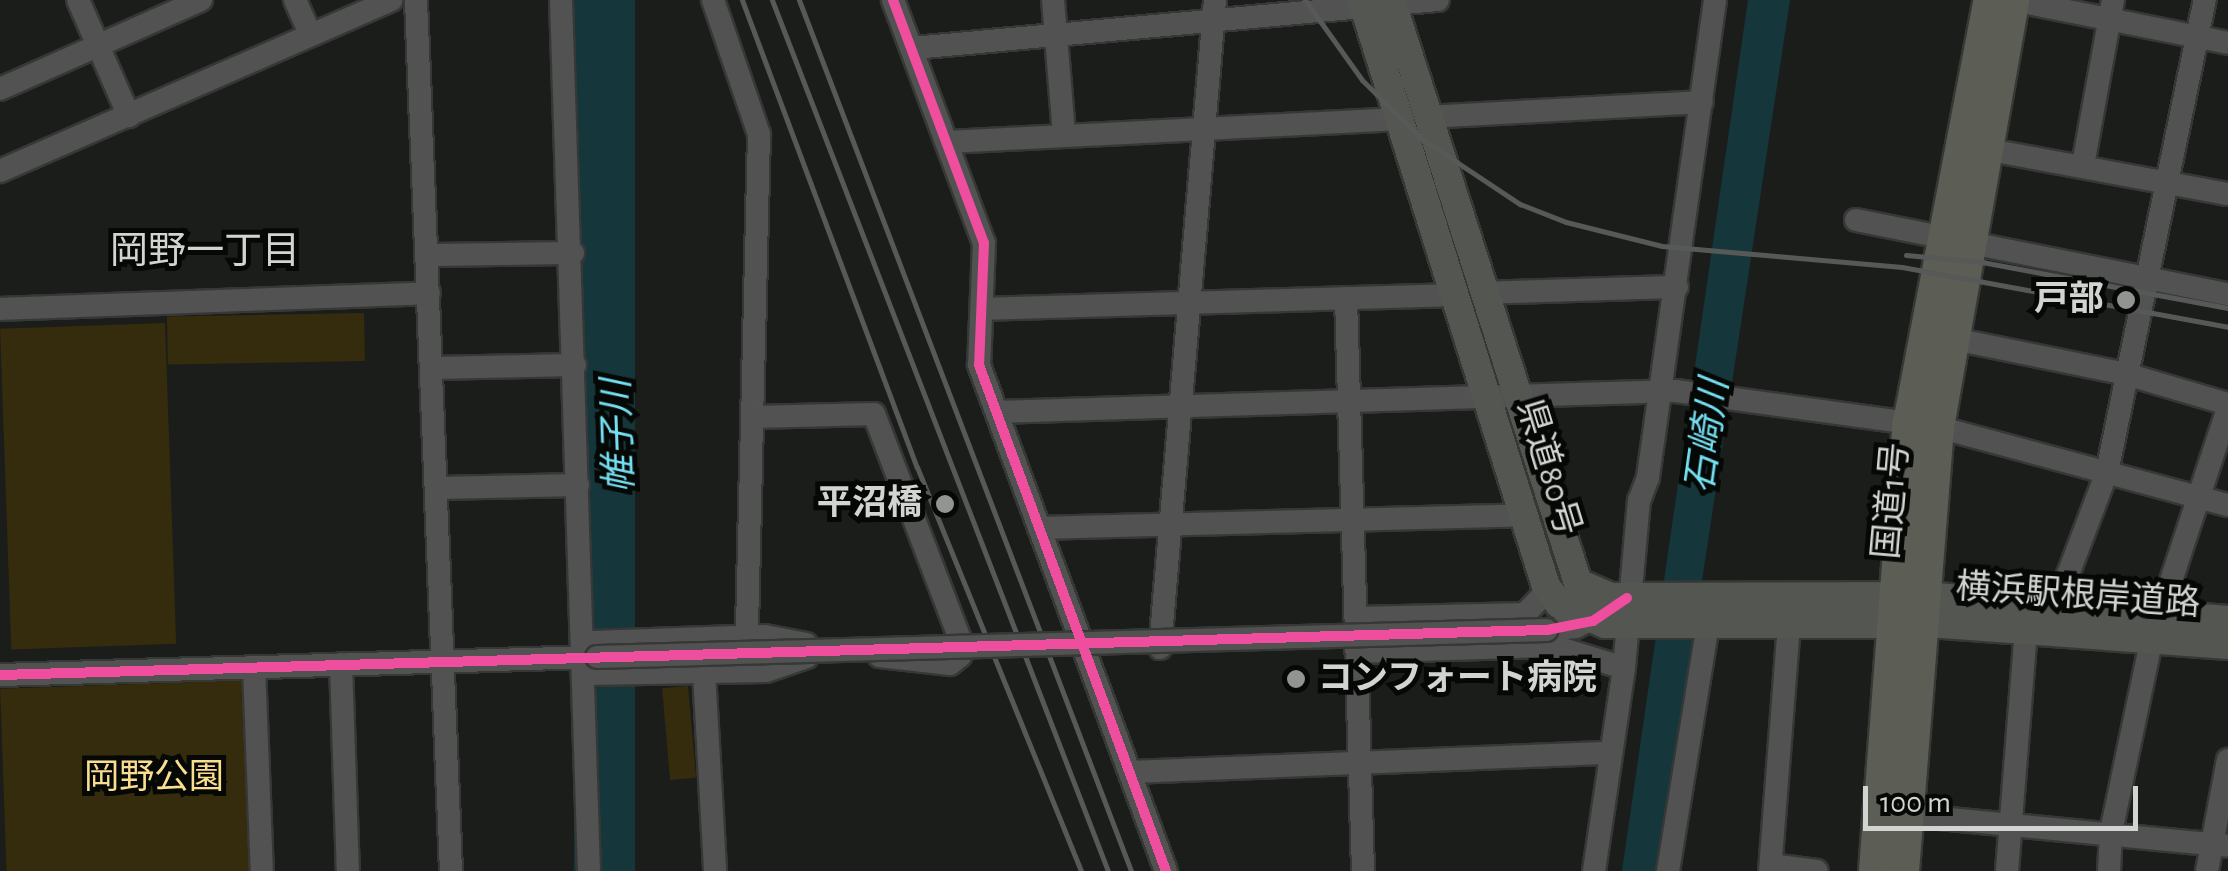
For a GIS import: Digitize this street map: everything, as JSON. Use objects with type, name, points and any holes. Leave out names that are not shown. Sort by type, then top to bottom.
[{"type":"highway","name":"国道1号","points":[[1924,425],[1954,339],[1956,230],[1949,140],[1972,0]]},
{"type":"highway","name":"国道1号","points":[[1874,871],[1909,609],[1924,425],[1990,0]]},
{"type":"highway","name":"国道1号","points":[[1956,230],[1991,146],[2023,1]]},
{"type":"highway","name":"国道1号","points":[[1903,871],[1908,815],[1909,609]]},
{"type":"main road","name":"県道80号","points":[[1378,3],[1428,117],[1468,294],[1485,393],[1548,590],[1593,622],[1638,611],[1789,624],[1909,609]]},
{"type":"main road","name":"県道80号","points":[[1378,3],[1399,119],[1468,294],[1514,392],[1570,575],[1596,593],[1638,611]]},
{"type":"main road","name":"横浜駅根岸道路","points":[[1909,609],[2056,606],[2228,644]]},
{"type":"main road","name":"県道80号","points":[[1707,615],[1909,609]]},
{"type":"main road","name":"横浜駅根岸道路","points":[[1909,609],[2026,629],[2228,620]]},
{"type":"street","points":[[78,0],[129,116]]},
{"type":"street","points":[[0,90],[201,0]]},
{"type":"street","points":[[294,0],[310,34]]},
{"type":"street","points":[[0,171],[391,0]]},
{"type":"street","points":[[416,0],[445,661],[450,871]]},
{"type":"street","points":[[561,0],[573,253],[578,485],[589,658],[589,871]]},
{"type":"street","points":[[713,0],[760,134],[746,671]]},
{"type":"street","points":[[893,0],[984,243],[979,365],[1166,871]]},
{"type":"street","points":[[1053,0],[1064,135]]},
{"type":"street","points":[[914,48],[1056,36],[1214,11],[1438,0]]},
{"type":"street","points":[[1594,871],[1624,668],[1638,611],[1673,391],[1677,288],[1716,0]]},
{"type":"street","points":[[2056,606],[2107,472],[2205,0]]},
{"type":"street","points":[[2023,1],[2112,9],[2228,43]]},
{"type":"street","points":[[2083,165],[2112,9]]},
{"type":"street","points":[[1162,642],[1175,522],[1214,11]]},
{"type":"street","points":[[1428,117],[1702,102]]},
{"type":"street","points":[[948,142],[1399,119]]},
{"type":"street","points":[[1991,146],[2228,194]]},
{"type":"street","points":[[1856,220],[1956,230],[2148,279],[2228,294]]},
{"type":"street","points":[[428,256],[573,253]]},
{"type":"street","points":[[982,309],[1677,288]]},
{"type":"street","points":[[0,309],[429,293]]},
{"type":"street","points":[[1346,298],[1363,871]]},
{"type":"street","points":[[1954,339],[2126,374],[2228,406],[2156,626],[2111,832],[2109,871]]},
{"type":"street","points":[[433,368],[576,364]]},
{"type":"street","points":[[996,412],[1514,392],[1673,391],[1740,396],[1924,425],[2228,505]]},
{"type":"street","points":[[589,658],[664,673],[766,671],[790,658],[896,656],[950,664],[960,656],[960,639],[874,414],[754,417]]},
{"type":"street","points":[[438,488],[578,485]]},
{"type":"street","points":[[1039,528],[1524,516]]},
{"type":"street","points":[[1357,635],[1525,614],[1548,590]]},
{"type":"street","points":[[1668,871],[1707,615]]},
{"type":"street","points":[[0,674],[1550,638],[1593,622]]},
{"type":"street","points":[[1789,624],[1771,868],[1817,871]]},
{"type":"street","points":[[2007,871],[2026,629]]},
{"type":"street","points":[[1082,644],[1357,635],[1550,638],[1624,668]]},
{"type":"street","points":[[589,658],[664,640],[747,637],[789,644],[960,639]]},
{"type":"street","points":[[341,664],[348,871]]},
{"type":"street","points":[[254,667],[262,871]]},
{"type":"street","points":[[704,672],[715,871]]},
{"type":"street","points":[[1130,772],[1611,754]]},
{"type":"street","points":[[2206,871],[2218,844],[2228,760]]},
{"type":"street","points":[[1908,815],[2218,844]]},
{"type":"green space","points":[[364,313],[365,361],[168,364],[167,316]]},
{"type":"green space","points":[[165,323],[176,644],[11,650],[0,329]]},
{"type":"green space","name":"岡野公園","points":[[250,680],[257,871],[7,871],[0,689]]},
{"type":"green space","points":[[688,686],[696,778],[670,780],[662,688]]},
{"type":"water","name":"帷子川","points":[[574,0],[635,0],[635,871],[574,871]]},
{"type":"water","name":"石崎川","points":[[1748,0],[1790,0],[1658,871],[1622,871]]},
{"type":"railway","points":[[742,0],[917,467],[1081,871]]},
{"type":"railway","points":[[772,0],[1108,871]]},
{"type":"railway","points":[[799,0],[1131,871]]},
{"type":"railway","points":[[1305,0],[1362,80],[1422,139],[1520,204],[1566,222],[1662,246],[1902,267],[2228,327]]},
{"type":"railway","points":[[1906,255],[1982,262],[2228,308]]},
{"type":"cycle path","points":[[893,0],[984,243],[979,365],[1166,871]]},
{"type":"cycle path","points":[[0,675],[1547,630],[1593,621],[1627,598]]},
{"type":"place","name":"戸部","points":[[2126,300]]},
{"type":"place","name":"平沼橋","points":[[945,504]]},
{"type":"place","name":"コンフォート病院","points":[[1296,679]]},
{"type":"district","name":"岡野一丁目","points":[[205,253]]}]
